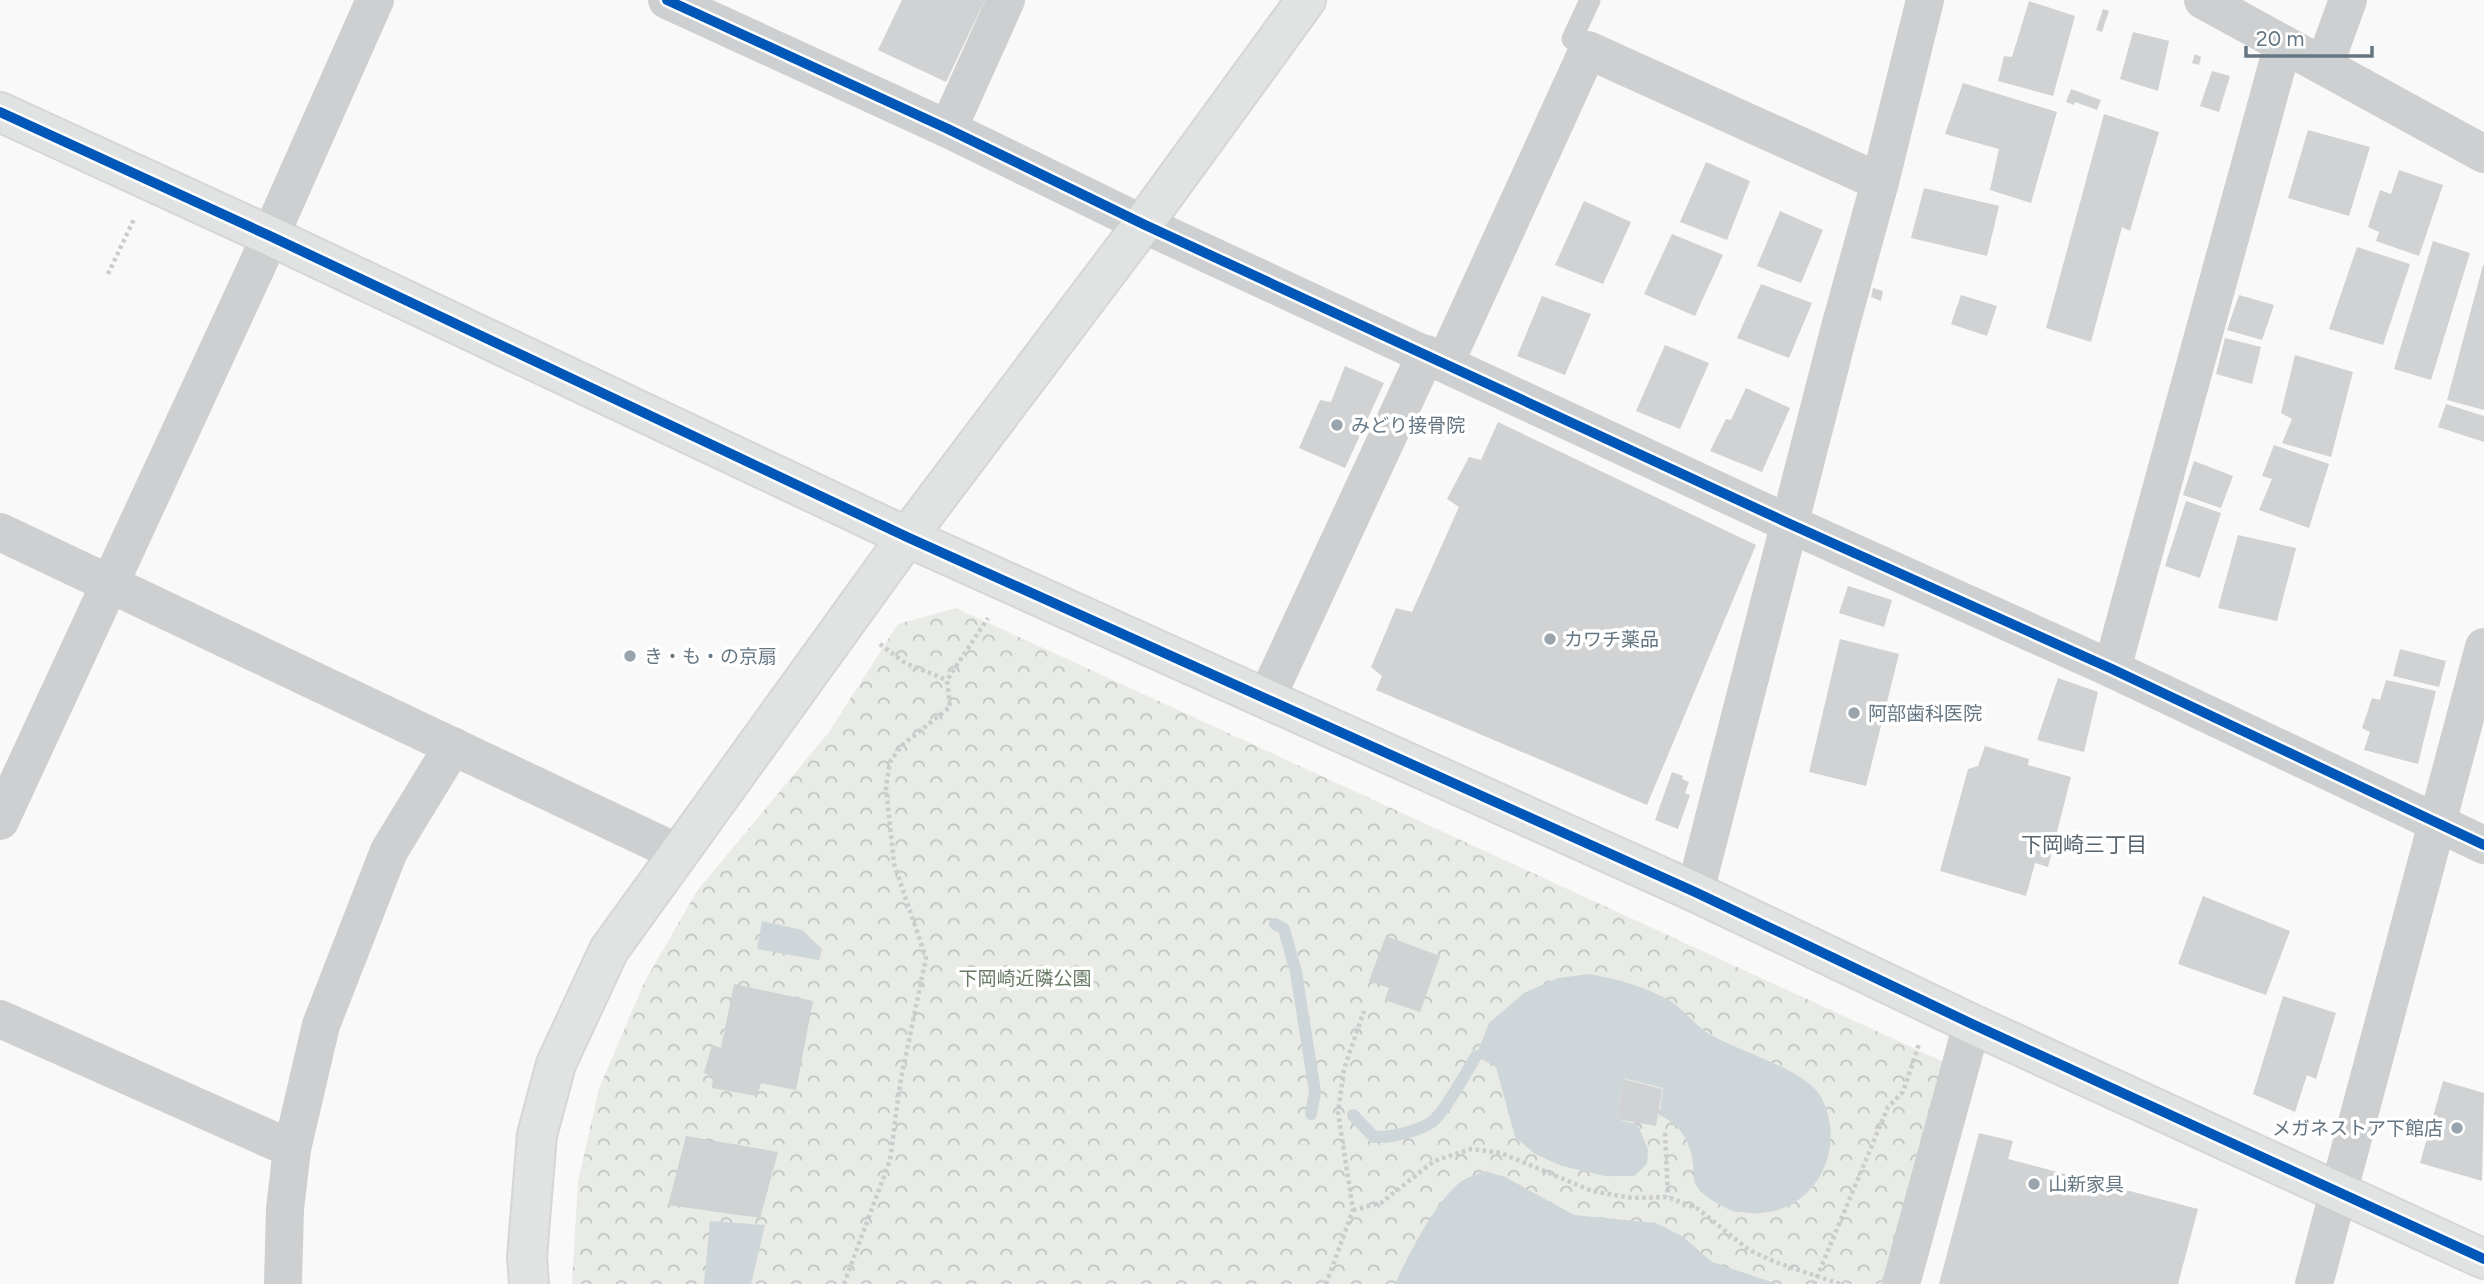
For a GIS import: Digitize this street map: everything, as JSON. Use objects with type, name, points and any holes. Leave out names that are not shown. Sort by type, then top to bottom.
[{"type":"street","points":[[0,821],[270,236],[375,0]]},
{"type":"street","points":[[667,0],[1790,524],[2112,668],[2484,845]]},
{"type":"street","points":[[948,129],[1006,0]]},
{"type":"street","points":[[529,1284],[527,1257],[537,1135],[555,1064],[609,950],[907,537],[1143,224],[1306,0]]},
{"type":"street","points":[[1695,892],[1925,0]]},
{"type":"street","points":[[2203,0],[2484,154]]},
{"type":"street","points":[[2324,66],[2348,0]]},
{"type":"street","points":[[2112,668],[2283,44]]},
{"type":"street","points":[[1266,699],[1588,50],[1880,181]]},
{"type":"street","points":[[0,112],[270,236],[907,537],[1695,892],[1972,1024],[2484,1259]]},
{"type":"street","points":[[0,532],[678,853]]},
{"type":"street","points":[[2314,1284],[2437,824],[2478,697],[2484,647]]},
{"type":"street","points":[[284,1284],[285,1209],[292,1149],[321,1026],[388,851],[453,746]]},
{"type":"street","points":[[0,1019],[292,1149]]},
{"type":"street","points":[[1901,1284],[1972,1024]]},
{"type":"lane","points":[[1588,50],[1572,39],[1590,0]]},
{"type":"path","points":[[108,274],[137,213]]},
{"type":"path","points":[[844,1284],[890,1160],[900,1084],[926,958],[894,864],[886,788],[890,762],[901,746],[950,707],[947,680],[992,613]]},
{"type":"path","points":[[876,641],[905,663],[947,680]]},
{"type":"path","points":[[1326,1284],[1353,1210],[1338,1112],[1344,1069],[1364,1011]]},
{"type":"path","points":[[1814,1284],[1888,1107],[1903,1092],[1920,1040]]},
{"type":"path","points":[[1665,1133],[1668,1197]]},
{"type":"path","points":[[1353,1210],[1381,1203],[1434,1161],[1471,1149],[1501,1153],[1592,1191],[1632,1198],[1668,1197],[1698,1209],[1749,1250],[1775,1262],[1840,1284]]},
{"type":"green space","name":"下岡崎近隣公園","points":[[956,608],[1944,1062],[1885,1284],[572,1284],[578,1182],[599,1088],[645,981],[697,891],[829,732],[898,624]]},
{"type":"shaded area","points":[[762,921],[802,930],[822,949],[819,960],[757,949]]},
{"type":"shaded area","points":[[1589,974],[1628,983],[1665,998],[1706,1032],[1785,1069],[1813,1087],[1821,1097],[1829,1117],[1831,1138],[1828,1158],[1820,1176],[1808,1192],[1792,1204],[1773,1211],[1751,1213],[1735,1212],[1711,1200],[1695,1183],[1692,1156],[1687,1141],[1673,1123],[1659,1115],[1663,1088],[1623,1078],[1617,1119],[1638,1125],[1648,1150],[1647,1164],[1634,1176],[1605,1176],[1562,1166],[1535,1154],[1515,1137],[1496,1067],[1476,1056],[1489,1023],[1524,993],[1558,978]]},
{"type":"shaded area","points":[[1485,1171],[1505,1177],[1574,1215],[1656,1223],[1682,1236],[1712,1262],[1777,1284],[1395,1284],[1425,1227],[1444,1198],[1465,1179]]},
{"type":"shaded area","points":[[710,1221],[765,1225],[751,1284],[704,1284]]},
{"type":"building","points":[[902,0],[985,0],[946,82],[878,50]]},
{"type":"building","points":[[2029,1],[2075,16],[2053,96],[1998,81],[2004,56],[2012,57]]},
{"type":"building","points":[[2103,9],[2109,11],[2102,32],[2096,30]]},
{"type":"building","points":[[2133,32],[2169,41],[2158,91],[2120,79]]},
{"type":"building","points":[[2195,54],[2201,57],[2199,65],[2192,63]]},
{"type":"building","points":[[2212,71],[2230,76],[2219,112],[2200,106]]},
{"type":"building","points":[[1963,83],[2057,112],[2031,203],[1990,190],[1999,149],[1945,134]]},
{"type":"building","points":[[2071,89],[2101,100],[2097,110],[2075,102],[2074,105],[2066,102]]},
{"type":"building","points":[[2104,114],[2159,132],[2130,231],[2122,227],[2091,342],[2046,328]]},
{"type":"building","points":[[2308,130],[2370,147],[2349,216],[2288,198]]},
{"type":"building","points":[[1706,162],[1750,181],[1727,240],[1680,222]]},
{"type":"building","points":[[2399,170],[2443,185],[2419,256],[2376,241],[2379,232],[2368,227],[2380,190],[2391,194]]},
{"type":"building","points":[[1924,188],[1999,206],[1987,256],[1911,238]]},
{"type":"building","points":[[1584,201],[1631,222],[1603,284],[1555,265]]},
{"type":"building","points":[[1780,211],[1823,230],[1801,283],[1757,266]]},
{"type":"building","points":[[1672,234],[1723,255],[1695,316],[1644,294]]},
{"type":"building","points":[[2433,241],[2470,253],[2431,380],[2394,369]]},
{"type":"building","points":[[2357,247],[2410,264],[2383,345],[2329,329]]},
{"type":"building","points":[[2484,265],[2484,410],[2447,400]]},
{"type":"building","points":[[1761,284],[1812,303],[1789,358],[1737,338]]},
{"type":"building","points":[[1873,288],[1883,291],[1881,301],[1871,297]]},
{"type":"building","points":[[1961,295],[1997,306],[1987,336],[1951,324]]},
{"type":"building","points":[[2239,295],[2274,305],[2262,340],[2227,330]]},
{"type":"building","points":[[1542,296],[1591,314],[1565,375],[1517,356]]},
{"type":"building","points":[[2225,338],[2261,347],[2252,384],[2216,374]]},
{"type":"building","points":[[1665,345],[1709,363],[1680,429],[1636,411]]},
{"type":"building","points":[[2295,355],[2353,372],[2331,457],[2282,443],[2292,419],[2281,413]]},
{"type":"building","name":"みどり接骨院","points":[[1345,366],[1384,383],[1345,468],[1299,448],[1320,400],[1331,402]]},
{"type":"building","points":[[1746,388],[1790,408],[1762,472],[1710,451],[1726,419],[1731,420]]},
{"type":"building","points":[[2446,404],[2484,416],[2484,442],[2438,427]]},
{"type":"building","name":"カワチ薬品","points":[[1498,422],[1756,545],[1647,805],[1376,690],[1382,676],[1371,667],[1396,608],[1412,612],[1459,507],[1447,499],[1469,457],[1481,460]]},
{"type":"building","points":[[2274,445],[2329,464],[2309,528],[2259,510],[2272,479],[2262,476]]},
{"type":"building","points":[[2194,461],[2233,476],[2221,508],[2183,495]]},
{"type":"building","points":[[2186,501],[2221,513],[2200,578],[2165,566]]},
{"type":"building","points":[[2238,535],[2296,548],[2277,621],[2218,608]]},
{"type":"building","points":[[1848,586],[1892,600],[1884,627],[1839,613]]},
{"type":"building","name":"阿部歯科医院","points":[[1840,639],[1899,654],[1866,786],[1809,772]]},
{"type":"building","points":[[2400,649],[2446,661],[2439,687],[2393,676]]},
{"type":"building","points":[[2058,678],[2098,692],[2084,752],[2037,740]]},
{"type":"building","points":[[2386,680],[2436,691],[2418,764],[2364,750],[2370,732],[2362,728],[2372,698],[2380,700]]},
{"type":"building","points":[[1985,746],[2029,759],[2028,765],[2071,777],[2048,867],[2035,863],[2026,896],[1940,871],[1968,769],[1978,766]]},
{"type":"building","points":[[1672,772],[1683,776],[1682,779],[1689,782],[1685,793],[1690,795],[1678,829],[1655,820]]},
{"type":"building","points":[[2203,896],[2290,931],[2266,995],[2178,964]]},
{"type":"building","points":[[1386,936],[1440,956],[1420,1012],[1385,1000],[1389,988],[1369,981]]},
{"type":"building","points":[[734,984],[813,1001],[796,1090],[761,1083],[757,1096],[712,1088],[713,1077],[704,1073],[712,1045],[721,1048]]},
{"type":"building","points":[[2283,996],[2336,1013],[2316,1079],[2307,1075],[2295,1112],[2253,1094]]},
{"type":"building","points":[[1623,1079],[1662,1089],[1656,1126],[1617,1119]]},
{"type":"building","name":"メガネストア下館店","points":[[2443,1081],[2484,1093],[2482,1181],[2420,1163]]},
{"type":"building","name":"山新家具","points":[[1979,1133],[2013,1141],[2008,1159],[2198,1209],[2178,1284],[1939,1284]]},
{"type":"building","points":[[686,1136],[778,1152],[760,1218],[668,1205]]},
{"type":"waterway","points":[[1275,924],[1284,929],[1296,972],[1315,1092],[1311,1114]]},
{"type":"waterway","points":[[1353,1115],[1374,1137],[1421,1128],[1433,1121],[1444,1108],[1476,1056]]},
{"type":"cycle path","points":[[667,0],[1790,524],[2112,669],[2484,845]]},
{"type":"cycle path","points":[[0,112],[270,236],[907,537],[1695,892],[1972,1024],[2484,1259]]},
{"type":"place","name":"みどり接骨院","points":[[1337,425]]},
{"type":"place","name":"カワチ薬品","points":[[1550,639]]},
{"type":"place","name":"き・も・の京扇","points":[[630,656]]},
{"type":"place","name":"阿部歯科医院","points":[[1854,713]]},
{"type":"place","name":"メガネストア下館店","points":[[2457,1128]]},
{"type":"place","name":"山新家具","points":[[2034,1184]]},
{"type":"district","name":"下岡崎三丁目","points":[[2084,845]]}]
